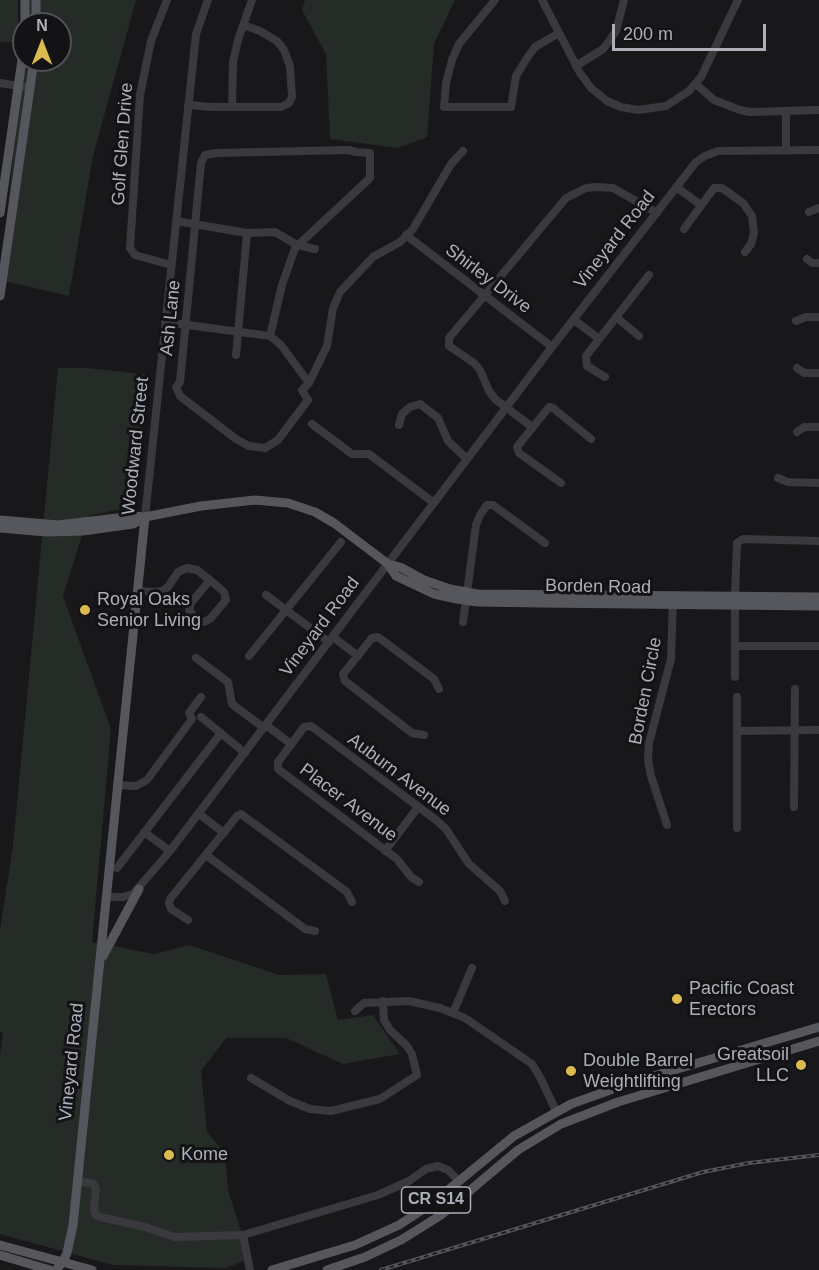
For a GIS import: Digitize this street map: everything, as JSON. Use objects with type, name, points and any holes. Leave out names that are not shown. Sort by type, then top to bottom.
[{"type":"main road","points":[[0,213],[21,72]]},
{"type":"main road","points":[[0,296],[32,72]]},
{"type":"main road","name":"Borden Road","points":[[0,520],[34,527],[83,527],[134,516],[145,517],[201,506],[255,500],[288,503],[308,509],[328,519],[388,564],[400,567],[424,580],[466,597],[735,601],[819,606]]},
{"type":"main road","name":"Woodward Street","points":[[106,897],[145,517]]},
{"type":"main road","points":[[0,528],[34,527]]},
{"type":"main road","name":"Borden Road","points":[[735,601],[819,597]]},
{"type":"main road","points":[[100,964],[139,889]]},
{"type":"main road","name":"Vineyard Road","points":[[60,1268],[67,1253],[73,1225],[106,897]]},
{"type":"main road","name":"CR S14","points":[[272,1270],[339,1251],[386,1232],[422,1210],[514,1136],[556,1111],[582,1099],[782,1036],[819,1027]]},
{"type":"main road","name":"CR S14","points":[[327,1270],[386,1248],[441,1215],[518,1150],[576,1117],[639,1095],[819,1041]]},
{"type":"main road","points":[[576,1117],[574,1111],[582,1099]]},
{"type":"main road","points":[[561,1124],[571,1104]]},
{"type":"main road","points":[[441,1215],[445,1204],[460,1191],[459,1181]]},
{"type":"main road","points":[[0,1245],[60,1268],[92,1270]]},
{"type":"main road","points":[[0,1255],[50,1270]]},
{"type":"street","name":"Golf Glen Drive","points":[[167,0],[151,41],[140,95],[130,248],[135,255],[171,265]]},
{"type":"street","name":"Woodward Street","points":[[145,517],[196,34],[208,0]]},
{"type":"street","points":[[232,107],[233,62],[252,0]]},
{"type":"street","points":[[495,0],[459,44],[446,83],[444,107],[512,107],[516,76],[526,58],[535,47],[559,33]]},
{"type":"street","points":[[542,0],[576,66],[591,88],[606,100],[630,108],[648,110],[666,106],[690,91],[696,84],[738,0]]},
{"type":"street","points":[[576,66],[603,50],[616,31],[624,0]]},
{"type":"street","points":[[188,105],[281,107],[290,103],[292,97],[290,66],[284,50],[277,41],[260,31],[243,25]]},
{"type":"street","points":[[0,82],[30,88]]},
{"type":"street","points":[[696,84],[714,100],[734,109],[750,112],[819,110]]},
{"type":"street","points":[[786,112],[786,150]]},
{"type":"street","name":"Ash Lane","points":[[297,245],[370,178],[370,153],[348,150],[205,155],[201,163],[180,382],[176,387],[180,396],[236,439],[249,446],[265,448],[278,440],[308,400],[302,390],[309,383]]},
{"type":"street","name":"Vineyard Road","points":[[139,889],[200,814],[505,408],[696,162],[713,153],[738,150],[819,150]]},
{"type":"street","points":[[165,322],[270,336],[280,345],[309,383],[327,346],[333,308],[340,292],[373,257],[400,242],[413,229],[451,164],[463,151]]},
{"type":"street","points":[[532,427],[495,399],[480,370],[474,363],[448,346],[448,338],[566,198],[586,188],[620,190],[657,213]]},
{"type":"street","points":[[676,188],[701,205]]},
{"type":"street","points":[[684,229],[714,188],[722,188],[743,203],[752,216],[754,233],[746,252]]},
{"type":"street","points":[[809,212],[819,208]]},
{"type":"street","points":[[176,221],[247,233],[275,232],[297,245],[315,249]]},
{"type":"street","points":[[236,356],[247,233]]},
{"type":"street","name":"Shirley Drive","points":[[406,235],[552,347]]},
{"type":"street","points":[[270,336],[282,285],[297,245]]},
{"type":"street","points":[[807,259],[812,263],[819,263]]},
{"type":"street","points":[[605,377],[587,366],[586,356],[649,275]]},
{"type":"street","points":[[616,317],[639,336]]},
{"type":"street","points":[[796,321],[806,317],[819,317]]},
{"type":"street","points":[[574,320],[598,338]]},
{"type":"street","points":[[797,368],[804,373],[819,373]]},
{"type":"street","points":[[399,425],[402,414],[410,407],[420,404],[438,418],[448,441],[467,459]]},
{"type":"street","points":[[561,483],[519,453],[517,447],[547,408],[553,408],[591,439]]},
{"type":"street","points":[[312,424],[352,454],[369,454],[434,503]]},
{"type":"street","points":[[797,432],[804,427],[819,427]]},
{"type":"street","points":[[778,478],[788,482],[819,483]]},
{"type":"street","points":[[463,622],[476,525],[487,505],[493,505],[545,543]]},
{"type":"street","points":[[735,677],[737,543],[743,539],[819,542]]},
{"type":"street","points":[[249,656],[341,542]]},
{"type":"street","points":[[138,591],[162,591],[178,572],[187,568],[197,570],[210,580],[224,592],[226,600],[210,619],[204,622],[196,619],[189,610],[191,603],[210,580]]},
{"type":"street","points":[[266,595],[358,656]]},
{"type":"street","name":"Borden Circle","points":[[667,825],[648,760],[649,743],[671,659],[673,600]]},
{"type":"street","points":[[424,735],[412,733],[345,681],[343,674],[372,638],[378,637],[434,679],[440,688]]},
{"type":"street","points":[[735,646],[819,646]]},
{"type":"street","points":[[196,658],[228,682],[232,704],[291,744]]},
{"type":"street","points":[[794,807],[795,689]]},
{"type":"street","points":[[117,784],[136,786],[147,780],[192,719],[189,713],[201,697]]},
{"type":"street","points":[[737,697],[737,828]]},
{"type":"street","points":[[201,717],[245,753]]},
{"type":"street","name":"Auburn Avenue","points":[[291,744],[304,727],[311,726],[446,829],[469,864],[500,891],[505,901]]},
{"type":"street","points":[[737,731],[819,730]]},
{"type":"street","points":[[117,868],[221,733]]},
{"type":"street","name":"Placer Avenue","points":[[291,744],[278,762],[278,769],[397,859],[411,877],[419,882]]},
{"type":"street","points":[[385,851],[418,807]]},
{"type":"street","points":[[200,814],[224,832]]},
{"type":"street","points":[[188,920],[171,909],[169,903],[224,832],[241,814],[247,816],[347,892],[352,902]]},
{"type":"street","points":[[144,832],[170,851]]},
{"type":"street","points":[[207,855],[305,929],[315,931]]},
{"type":"street","points":[[106,897],[123,897],[139,889]]},
{"type":"street","points":[[453,1013],[472,968]]},
{"type":"street","points":[[250,1078],[290,1101],[310,1109],[331,1112],[380,1099],[417,1075],[412,1054],[384,1020],[383,1001]]},
{"type":"street","points":[[355,1011],[364,1004],[383,1001],[417,1003],[465,1018],[532,1064],[556,1111]]},
{"type":"street","points":[[77,1181],[94,1184],[95,1214],[100,1217],[145,1227],[174,1237],[243,1235],[378,1195],[409,1181],[426,1169],[438,1166],[448,1170],[459,1181]]},
{"type":"street","points":[[243,1235],[250,1270]]},
{"type":"shaded area","points":[[0,0],[18,0],[18,12],[12,12],[12,42],[0,42]]},
{"type":"shaded area","points":[[25,0],[136,0],[93,156],[69,296],[0,280],[22,72],[72,72],[72,12],[25,12]]},
{"type":"shaded area","points":[[305,0],[455,0],[434,44],[427,137],[398,148],[330,139],[326,54],[302,10]]},
{"type":"shaded area","points":[[58,368],[88,368],[149,375],[130,507],[88,516],[63,596],[111,729],[92,942],[154,954],[189,945],[279,975],[326,974],[338,1020],[373,1015],[400,1054],[343,1064],[286,1038],[226,1038],[201,1071],[207,1132],[225,1153],[228,1190],[250,1259],[225,1268],[113,1265],[0,1234],[0,1057],[3,1033],[0,1032],[0,930],[13,846]]},
{"type":"railway","points":[[381,1270],[703,1172],[749,1163],[819,1155]]},
{"type":"place","name":"Royal Oaks Senior Living","points":[[85,610]]},
{"type":"place","name":"Pacific Coast Erectors","points":[[677,999]]},
{"type":"place","name":"Greatsoil LLC","points":[[801,1065]]},
{"type":"place","name":"Double Barrel Weightlifting","points":[[571,1071]]},
{"type":"place","name":"Kome","points":[[169,1155]]}]
